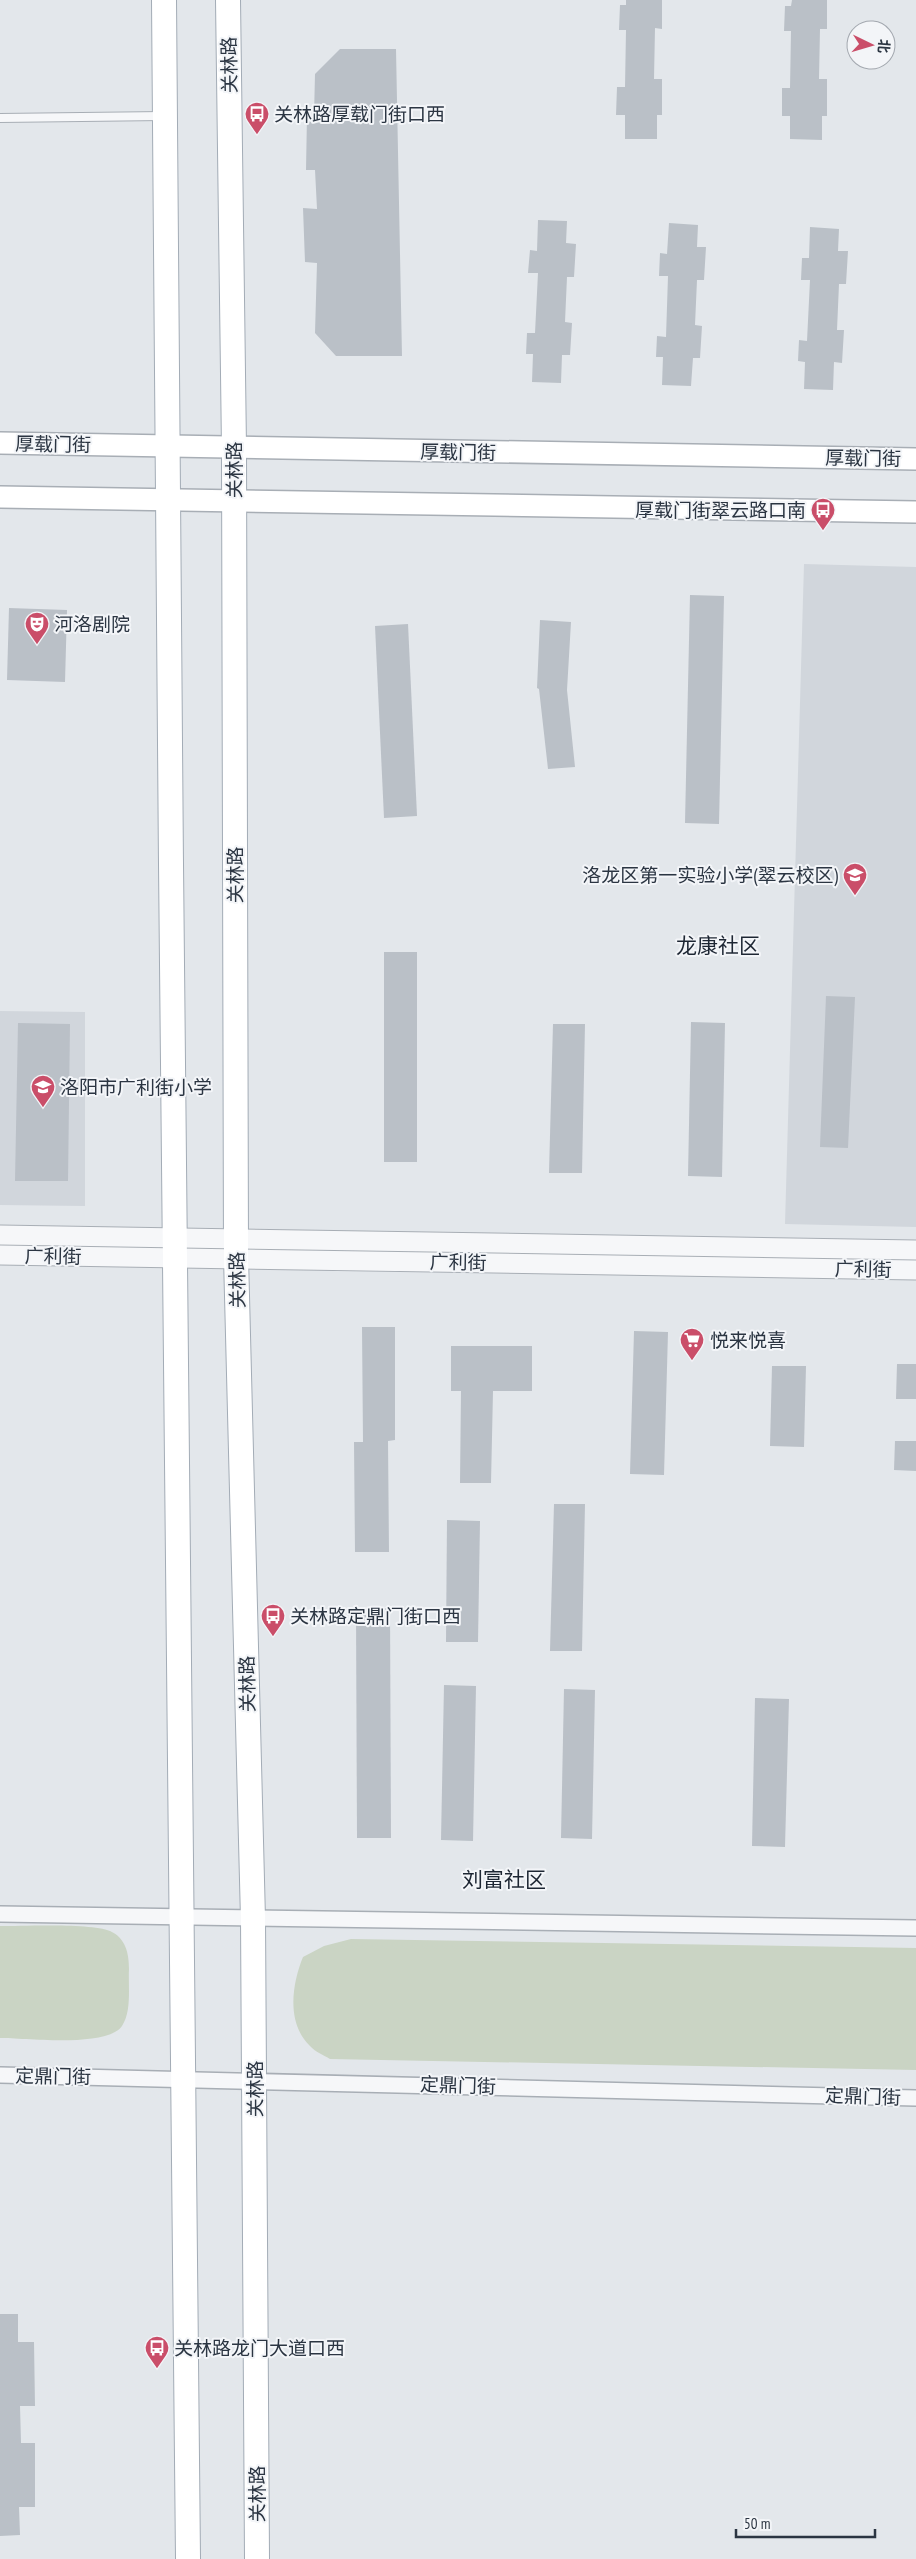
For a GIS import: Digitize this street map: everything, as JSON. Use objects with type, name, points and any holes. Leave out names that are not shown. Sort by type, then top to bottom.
[{"type":"main road","points":[[164,0],[175,1248],[178,1918],[188,2559]]},
{"type":"main road","name":"关林路","points":[[228,0],[234,448],[236,1248],[254,1919],[257,2559]]},
{"type":"main road","name":"厚载门街","points":[[0,443],[916,459]]},
{"type":"main road","points":[[0,497],[916,512]]},
{"type":"street","name":"广利街","points":[[0,1235],[175,1248]]},
{"type":"street","name":"广利街","points":[[0,1255],[175,1248],[916,1250]]},
{"type":"street","name":"广利街","points":[[236,1248],[916,1270]]},
{"type":"street","points":[[0,1914],[916,1928]]},
{"type":"street","name":"定鼎门街","points":[[0,2075],[180,2078],[916,2098]]},
{"type":"lane","points":[[0,118],[165,116]]},
{"type":"shaded area","name":"洛龙区第一实验小学(翠云校区)","points":[[804,564],[916,567],[916,1227],[785,1224]]},
{"type":"shaded area","name":"洛阳市广利街小学","points":[[0,1011],[85,1012],[85,1206],[0,1205]]},
{"type":"green space","points":[[0,1926],[101,1928],[110,1931],[120,1938],[126,1947],[129,1963],[128,2006],[122,2026],[114,2033],[84,2039],[0,2038]]},
{"type":"green space","points":[[351,1939],[916,1948],[916,2070],[330,2059],[312,2048],[302,2037],[297,2026],[293,2003],[296,1979],[303,1957],[324,1946]]},
{"type":"building","points":[[626,0],[662,0],[662,29],[655,28],[654,79],[662,79],[662,115],[657,115],[657,139],[625,139],[625,115],[616,115],[617,87],[625,87],[626,30],[619,30],[620,5],[626,5]]},
{"type":"building","points":[[792,0],[827,0],[827,29],[820,29],[819,79],[827,79],[827,116],[822,116],[822,140],[790,139],[790,116],[782,116],[782,88],[790,88],[791,31],[784,31],[785,6],[791,6]]},
{"type":"building","points":[[340,49],[396,49],[402,356],[336,356],[315,333],[317,263],[305,262],[303,208],[317,209],[315,170],[306,170],[307,115],[314,116],[315,74]]},
{"type":"building","points":[[538,220],[567,221],[566,243],[576,244],[574,277],[567,277],[565,322],[572,323],[570,355],[562,355],[561,383],[532,382],[533,354],[526,354],[527,333],[535,333],[538,273],[528,273],[530,250],[537,251]]},
{"type":"building","points":[[669,223],[698,225],[697,247],[706,247],[704,280],[697,280],[695,325],[702,326],[700,358],[693,358],[691,386],[662,385],[663,357],[656,357],[657,336],[666,337],[668,276],[659,276],[660,253],[667,254]]},
{"type":"building","points":[[810,227],[839,229],[838,251],[848,251],[846,284],[839,284],[837,330],[844,330],[842,363],[834,362],[833,390],[804,389],[805,362],[798,361],[799,340],[807,341],[810,280],[801,280],[802,258],[809,258]]},
{"type":"building","points":[[690,595],[724,596],[719,824],[685,823]]},
{"type":"building","name":"河洛剧院","points":[[9,608],[67,610],[65,682],[7,680]]},
{"type":"building","points":[[540,620],[571,622],[567,690],[575,767],[548,769],[539,689],[537,688]]},
{"type":"building","points":[[408,624],[417,816],[384,818],[375,626]]},
{"type":"building","points":[[384,952],[417,952],[417,1162],[384,1162]]},
{"type":"building","points":[[826,996],[855,997],[848,1148],[820,1147]]},
{"type":"building","points":[[691,1022],[725,1023],[722,1177],[688,1176]]},
{"type":"building","points":[[18,1023],[70,1024],[68,1181],[15,1181]]},
{"type":"building","points":[[553,1024],[585,1024],[582,1173],[549,1173]]},
{"type":"building","points":[[362,1327],[395,1327],[395,1440],[388,1441],[389,1552],[355,1552],[354,1442],[363,1442]]},
{"type":"building","points":[[634,1331],[668,1332],[664,1475],[630,1474]]},
{"type":"building","points":[[451,1346],[532,1346],[532,1391],[493,1391],[491,1483],[460,1483],[461,1391],[451,1391]]},
{"type":"building","points":[[897,1364],[916,1364],[916,1399],[896,1399]]},
{"type":"building","points":[[772,1366],[806,1366],[804,1447],[770,1446]]},
{"type":"building","points":[[895,1441],[916,1441],[916,1471],[894,1470]]},
{"type":"building","points":[[554,1504],[585,1504],[582,1651],[550,1651]]},
{"type":"building","points":[[447,1520],[480,1521],[478,1642],[446,1642]]},
{"type":"building","points":[[390,1608],[391,1838],[357,1838],[356,1609]]},
{"type":"building","points":[[444,1685],[476,1686],[473,1841],[441,1840]]},
{"type":"building","points":[[564,1689],[595,1690],[592,1839],[561,1838]]},
{"type":"building","points":[[755,1698],[789,1699],[785,1847],[752,1846]]},
{"type":"building","points":[[0,2314],[18,2314],[18,2342],[34,2342],[35,2406],[20,2406],[21,2443],[35,2443],[35,2507],[19,2507],[20,2535],[0,2536]]},
{"type":"place","name":"关林路厚载门街口西","points":[[257,135]]},
{"type":"place","name":"厚载门街翠云路口南","points":[[823,531]]},
{"type":"place","name":"河洛剧院","points":[[37,645]]},
{"type":"place","name":"洛龙区第一实验小学(翠云校区)","points":[[855,896]]},
{"type":"place","name":"洛阳市广利街小学","points":[[43,1108]]},
{"type":"place","name":"悦来悦喜","points":[[692,1361]]},
{"type":"place","name":"关林路定鼎门街口西","points":[[273,1637]]},
{"type":"place","name":"关林路龙门大道口西","points":[[157,2369]]},
{"type":"district","name":"龙康社区","points":[[718,945]]},
{"type":"district","name":"刘富社区","points":[[504,1879]]}]
